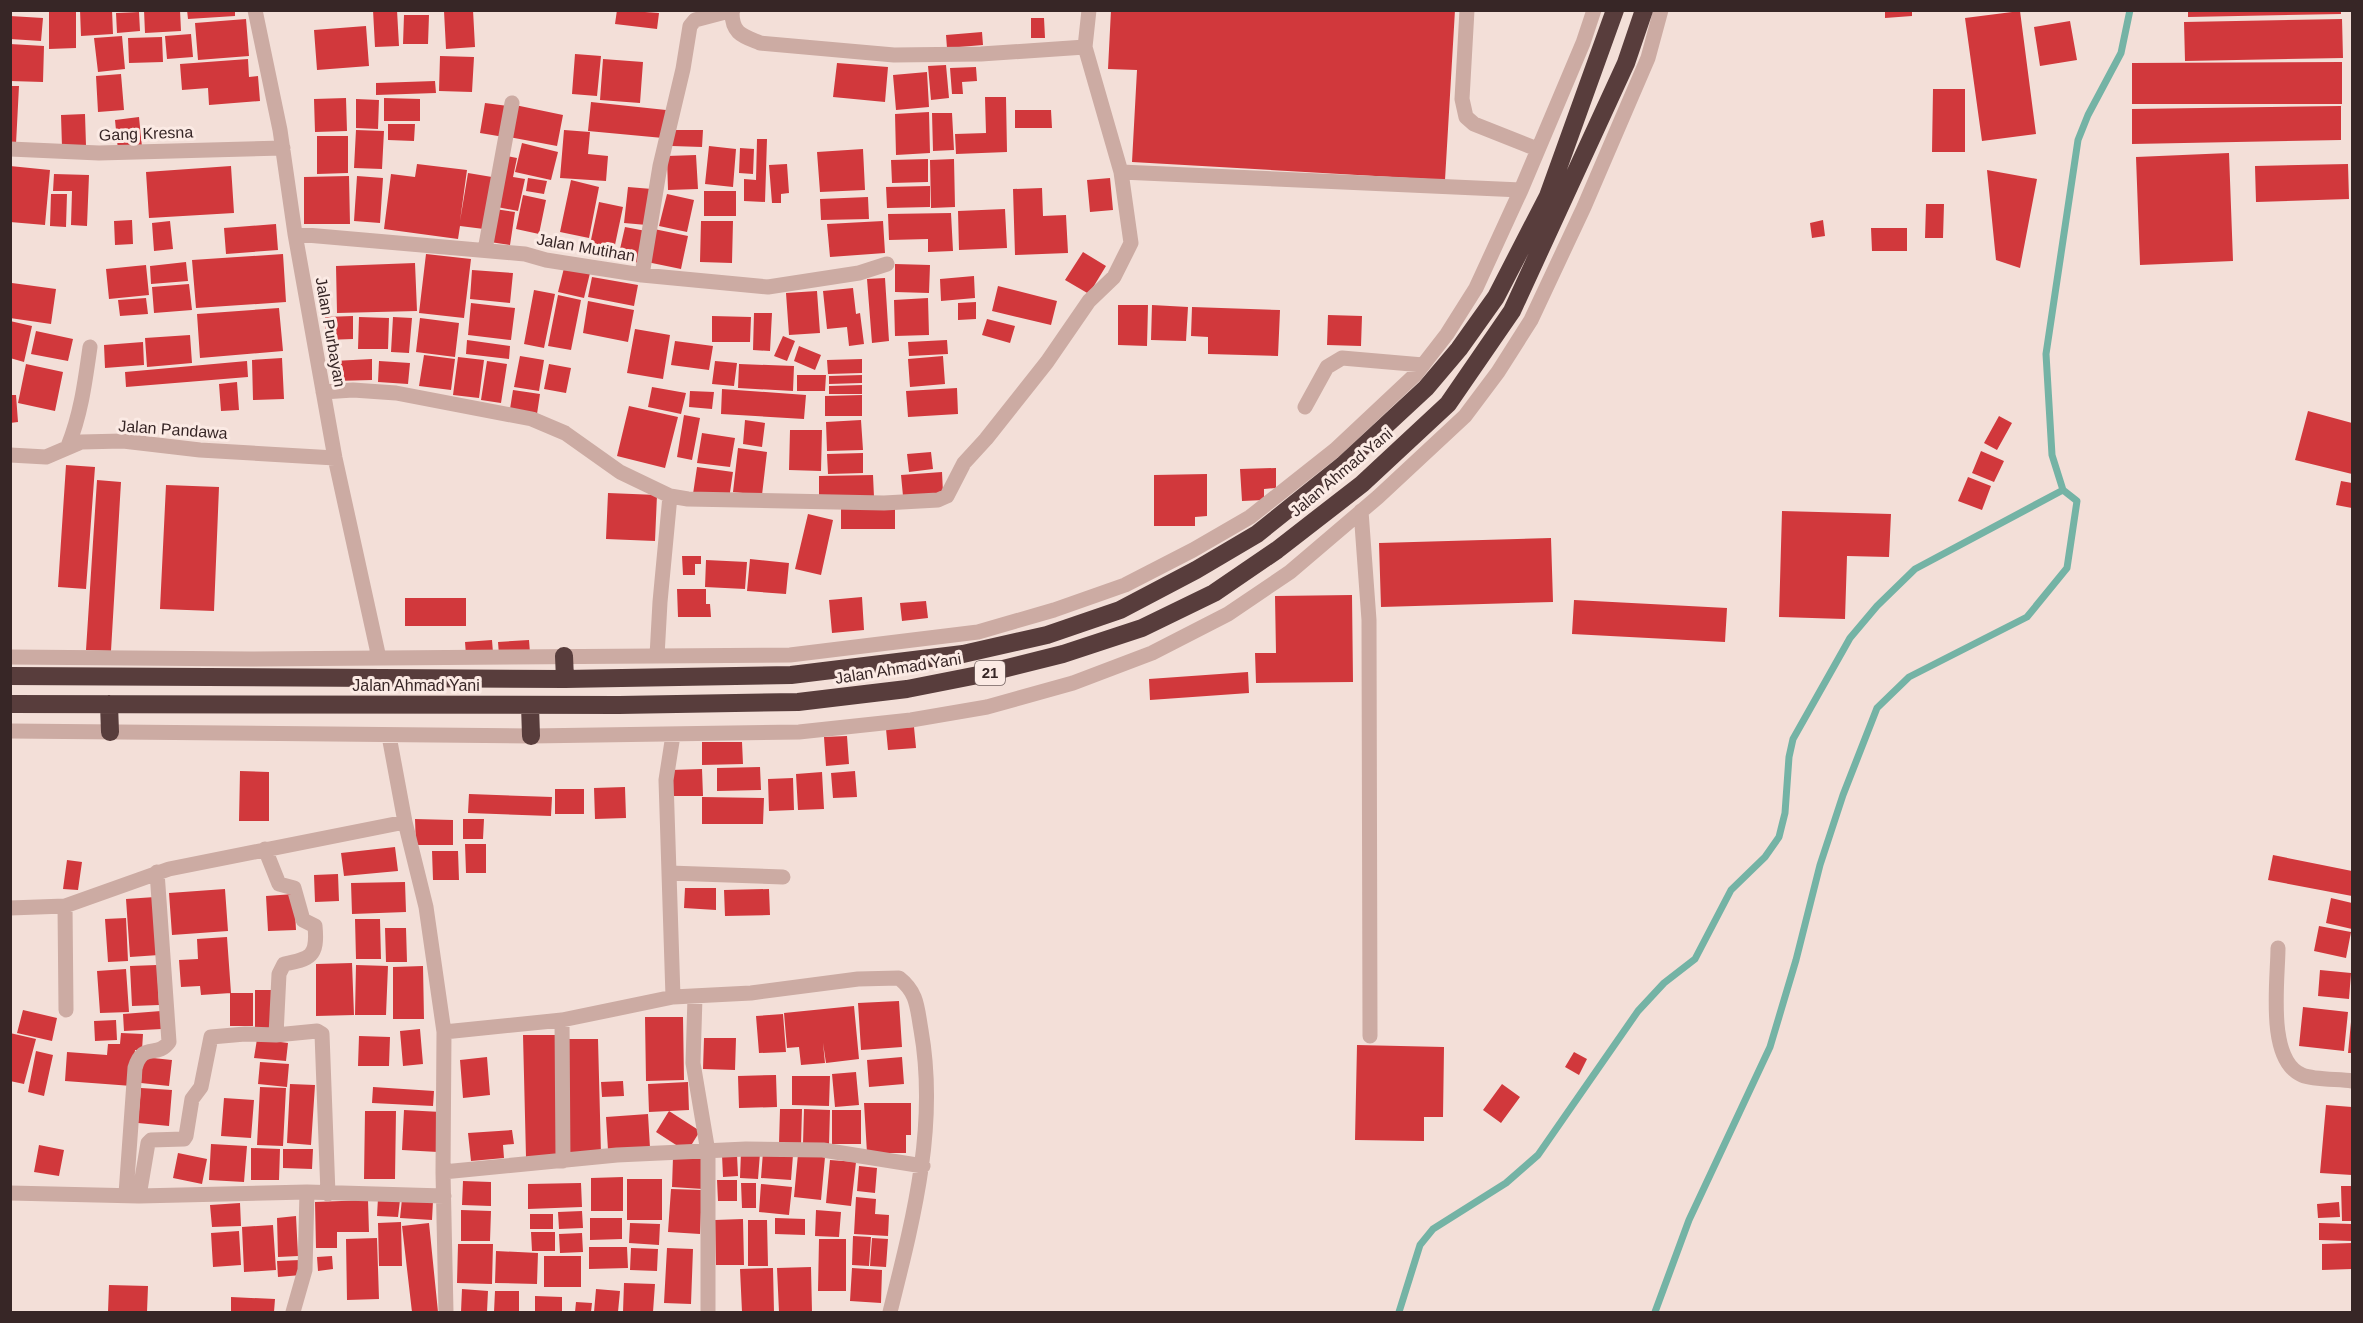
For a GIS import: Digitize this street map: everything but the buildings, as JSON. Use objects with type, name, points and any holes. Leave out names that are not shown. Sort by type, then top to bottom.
[{"type":"highway","name":"Jalan Ahmad Yani","points":[[10,676],[250,668],[565,679],[791,675],[963,654],[1047,635],[1120,610],[1196,570],[1257,534],[1343,465],[1425,388],[1459,349],[1496,297],[1548,196],[1615,10]]},
{"type":"highway","name":"Jalan Ahmad Yani","points":[[10,705],[530,705],[798,702],[907,689],[983,674],[1063,654],[1142,628],[1214,593],[1277,550],[1362,484],[1448,404],[1512,310],[1626,63],[1644,10]]},
{"type":"highway","points":[[564,656],[565,679]]},
{"type":"highway","points":[[109,704],[110,732]]},
{"type":"highway","points":[[530,705],[531,736]]},
{"type":"street","name":"Jalan Purbayan","points":[[255,10],[283,148],[295,234],[335,458],[379,658]]},
{"type":"street","points":[[323,392],[353,390],[396,393],[532,419],[565,433],[620,472],[670,496],[688,500],[884,503],[938,500],[946,496],[964,463],[1047,362],[1089,301],[1114,277],[1131,243],[1121,172],[1085,47],[1089,10]]},
{"type":"street","points":[[1467,10],[1462,99],[1466,117],[1474,124],[1537,149]]},
{"type":"street","points":[[10,657],[250,668],[379,658],[790,656],[978,632],[1054,610],[1125,585],[1250,517],[1335,450],[1416,375],[1447,334],[1476,288],[1521,190],[1583,43],[1594,10]]},
{"type":"street","points":[[10,731],[389,736],[798,732],[911,720],[987,707],[1073,683],[1152,653],[1228,614],[1290,572],[1465,416],[1498,372],[1531,320],[1584,207],[1648,58],[1660,10]]},
{"type":"street","points":[[733,11],[732,23],[740,34],[760,43],[894,55],[981,54],[1085,47]]},
{"type":"street","name":"Jalan Mutihan","points":[[295,234],[525,254],[546,260],[642,275],[660,166],[683,69],[690,26],[695,20],[733,11]]},
{"type":"street","points":[[485,250],[512,103]]},
{"type":"street","name":"Gang Kresna","points":[[10,149],[99,153],[283,148]]},
{"type":"street","points":[[1121,172],[1521,190]]},
{"type":"street","points":[[642,275],[768,287],[859,273],[887,264]]},
{"type":"street","points":[[68,446],[81,404],[90,347]]},
{"type":"street","points":[[1305,407],[1327,367],[1342,358],[1423,365]]},
{"type":"street","name":"Jalan Pandawa","points":[[10,455],[46,457],[81,442],[123,441],[200,450],[335,458]]},
{"type":"street","points":[[657,656],[670,496]]},
{"type":"street","points":[[1361,511],[1369,620],[1370,1036]]},
{"type":"street","points":[[672,997],[666,780],[673,735]]},
{"type":"street","points":[[389,736],[405,822],[426,907],[444,1032],[443,1172],[446,1312]]},
{"type":"street","points":[[10,908],[65,906],[157,872],[405,822]]},
{"type":"street","points":[[265,849],[279,884],[294,888],[303,920],[313,923],[316,929],[310,956],[307,959],[284,964],[279,974],[276,1035]]},
{"type":"street","points":[[132,1195],[135,1068],[139,1056],[162,1049],[169,1042],[157,872]]},
{"type":"street","points":[[669,873],[783,878]]},
{"type":"street","points":[[65,906],[66,1010]]},
{"type":"street","points":[[2278,948],[2277,1029],[2282,1052],[2289,1066],[2302,1075],[2352,1081]]},
{"type":"street","points":[[444,1032],[562,1020],[672,997],[751,993],[858,979],[898,978],[911,988],[916,1002],[927,1068],[922,1166],[912,1224],[890,1312]]},
{"type":"street","points":[[695,997],[693,1063],[708,1152],[708,1312]]},
{"type":"street","points":[[562,1020],[563,1161]]},
{"type":"street","points":[[132,1195],[148,1143],[151,1140],[184,1139],[186,1136],[192,1099],[201,1088],[207,1048],[211,1037],[276,1035],[317,1030],[322,1034],[328,1194]]},
{"type":"street","points":[[443,1172],[617,1155],[746,1149],[824,1150],[922,1166]]},
{"type":"street","points":[[10,1192],[132,1195],[307,1192],[444,1196]]},
{"type":"street","points":[[293,1312],[305,1270],[307,1192]]},
{"type":"waterway","points":[[1655,1312],[1689,1220],[1770,1047],[1796,960],[1820,865],[1843,795],[1877,708],[1909,677],[2027,617],[2067,568],[2077,501],[2063,490],[2052,455],[2046,354],[2078,140],[2088,115],[2121,53],[2130,10]]},
{"type":"waterway","points":[[1399,1312],[1420,1245],[1433,1229],[1506,1183],[1538,1155],[1638,1011],[1664,983],[1695,959],[1731,890],[1765,857],[1779,837],[1785,813],[1789,757],[1793,739],[1850,638],[1877,606],[1915,569],[2063,490]]}]
